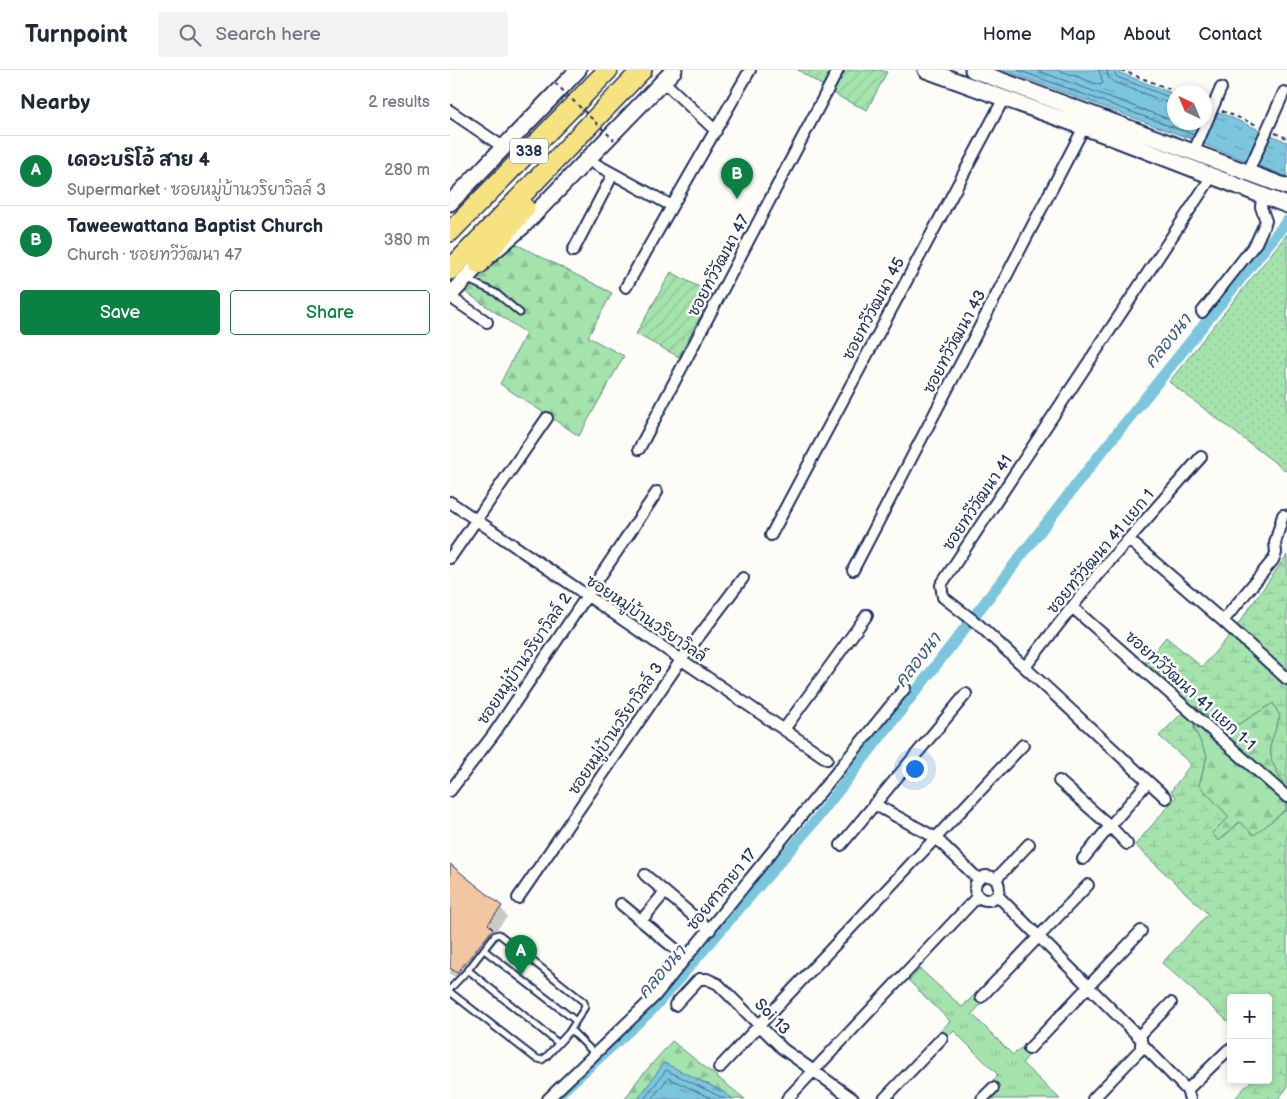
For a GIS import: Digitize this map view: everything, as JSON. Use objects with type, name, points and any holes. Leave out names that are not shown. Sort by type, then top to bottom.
[{"type":"highway","name":"338","points":[[453,228],[608,70]]},
{"type":"highway","name":"338","points":[[458,274],[642,70]]},
{"type":"highway","points":[[480,264],[601,114]]},
{"type":"main road","name":"338","points":[[450,203],[578,70]]},
{"type":"main road","points":[[450,296],[458,274],[480,264],[507,242],[674,70]]},
{"type":"main road","points":[[926,70],[1084,127],[1287,205]]},
{"type":"main road","points":[[973,70],[1196,146],[1251,167],[1287,187]]},
{"type":"street","points":[[626,287],[750,70]]},
{"type":"street","name":"ซอยทวีวัฒนา 47","points":[[640,449],[838,70]]},
{"type":"street","points":[[663,81],[716,131]]},
{"type":"street","points":[[1212,108],[1221,88]]},
{"type":"street","points":[[1251,167],[1284,92]]},
{"type":"street","name":"ซอยทวีวัฒนา 45","points":[[771,535],[1004,98]]},
{"type":"street","points":[[450,111],[503,148]]},
{"type":"street","name":"ซอยทวีวัฒนา 43","points":[[853,570],[1084,127]]},
{"type":"street","points":[[1196,146],[1203,130]]},
{"type":"street","points":[[588,160],[672,206]]},
{"type":"street","points":[[573,251],[613,174]]},
{"type":"street","name":"ซอยทวีวัฒนา 41","points":[[1166,798],[979,625],[943,597],[941,585],[1212,176]]},
{"type":"street","points":[[1202,312],[1256,243],[1266,221],[1261,207],[1262,196]]},
{"type":"street","points":[[450,296],[487,322]]},
{"type":"street","points":[[450,558],[546,418]]},
{"type":"street","name":"ซอยทวีวัฒนา 41 แยก 1","points":[[1025,667],[1072,607],[1201,457]]},
{"type":"street","name":"ซอยหมู่บ้านวริยาวิลล์ 2","points":[[450,792],[492,735],[657,492]]},
{"type":"street","name":"ซอยหมู่บ้านวริยาวิลล์","points":[[450,502],[585,596],[785,728],[827,759]]},
{"type":"street","points":[[1223,621],[1273,560],[1276,554],[1275,543],[1283,515]]},
{"type":"street","points":[[1129,540],[1287,679]]},
{"type":"street","name":"ซอยหมู่บ้านวริยาวิลล์ 3","points":[[518,898],[681,660],[743,578]]},
{"type":"street","name":"ซอยทวีวัฒนา 41 แยก 1-1","points":[[1072,607],[1287,797]]},
{"type":"street","points":[[785,728],[867,614]]},
{"type":"street","name":"ซอยศาลายา 17","points":[[548,1099],[654,997],[905,688]]},
{"type":"street","points":[[841,844],[966,694]]},
{"type":"street","points":[[719,1068],[1023,745]]},
{"type":"street","points":[[1059,781],[1110,826],[1127,844]]},
{"type":"street","points":[[1083,859],[1148,782]]},
{"type":"street","points":[[874,804],[936,838],[978,879]]},
{"type":"street","points":[[996,879],[1030,844]]},
{"type":"street","points":[[645,875],[710,930]]},
{"type":"street","points":[[985,875],[996,879],[999,887],[997,895],[990,900],[978,896],[974,889],[978,879],[985,875]]},
{"type":"street","points":[[981,997],[1088,885]]},
{"type":"street","points":[[641,921],[664,892]]},
{"type":"street","points":[[997,895],[1089,987],[1189,1094],[1227,1051]]},
{"type":"street","points":[[788,1099],[978,896]]},
{"type":"street","points":[[621,904],[686,958]]},
{"type":"street","points":[[1029,1049],[1141,931]]},
{"type":"street","name":"Soi 13","points":[[675,1005],[699,979],[707,979],[730,994],[783,1049],[853,1099]]},
{"type":"street","points":[[1092,1099],[1141,1049],[1142,1034],[1171,1003]]},
{"type":"street","points":[[884,1099],[942,1038]]},
{"type":"street","points":[[982,1099],[993,1088]]},
{"type":"lane","points":[[458,274],[496,293],[520,313]]},
{"type":"lane","points":[[499,934],[584,1002],[585,1007],[569,1032],[542,1060],[534,1058],[450,990],[468,970],[495,935],[499,934]]},
{"type":"lane","points":[[484,950],[576,1021]]},
{"type":"lane","points":[[468,970],[558,1043]]},
{"type":"lane","points":[[569,1032],[571,1030],[596,1054]]},
{"type":"path","points":[[1121,70],[1167,88]]},
{"type":"path","points":[[555,83],[614,140]]},
{"type":"path","points":[[1212,108],[1287,138]]},
{"type":"green space","points":[[798,70],[880,70],[887,72],[867,110],[843,99]]},
{"type":"green space","points":[[1287,234],[1287,470],[1286,471],[1169,382]]},
{"type":"green space","points":[[514,243],[612,293],[588,337],[624,356],[579,436],[500,384],[526,333],[464,291]]},
{"type":"green space","points":[[671,272],[712,294],[679,357],[636,334]]},
{"type":"green space","points":[[1287,555],[1287,1088],[1278,1099],[1234,1099],[1248,1084],[1272,1084],[1272,994],[1227,994],[1227,1020],[1162,963],[1208,914],[1135,845],[1176,797],[1171,791],[1191,764],[1159,736],[1190,705],[1144,664],[1166,637],[1202,667],[1231,634]],"holes":[[[1273,703],[1280,716],[1270,746],[1272,762],[1284,784],[1286,810],[1254,835],[1240,822],[1219,841],[1212,833],[1229,817],[1199,785],[1207,756],[1194,728],[1197,706],[1217,724],[1239,724]]]},
{"type":"green space","points":[[1273,703],[1280,716],[1270,747],[1272,762],[1284,784],[1287,812],[1285,810],[1254,836],[1239,822],[1219,841],[1211,833],[1228,816],[1199,785],[1207,756],[1194,728],[1197,706],[1217,724],[1239,724]]},
{"type":"green space","points":[[920,969],[962,1007],[975,994],[983,1002],[972,1014],[1013,1055],[1021,1048],[1030,1054],[1022,1063],[1060,1099],[990,1099],[998,1090],[990,1083],[998,1075],[954,1031],[946,1039],[939,1033],[950,1021],[909,981]]},
{"type":"green space","points":[[672,1041],[745,1099],[733,1099],[722,1091],[664,1063],[638,1099],[625,1099],[637,1081]]},
{"type":"water","points":[[1003,70],[1113,70],[1167,91],[1167,130],[1212,130],[1212,109],[1287,142],[1287,177],[1191,139]]},
{"type":"water","points":[[664,1063],[722,1091],[733,1099],[638,1099]]},
{"type":"building","points":[[450,864],[502,906],[488,924],[493,929],[457,973],[450,968]]},
{"type":"waterway","name":"คลองนา","points":[[559,1094],[651,1011],[815,821],[1097,458],[1287,221]]},
{"type":"place","name":"Taweewattana Baptist Church","points":[[737,199]]},
{"type":"place","name":"เดอะบริโอ้ สาย 4","points":[[521,976]]}]
